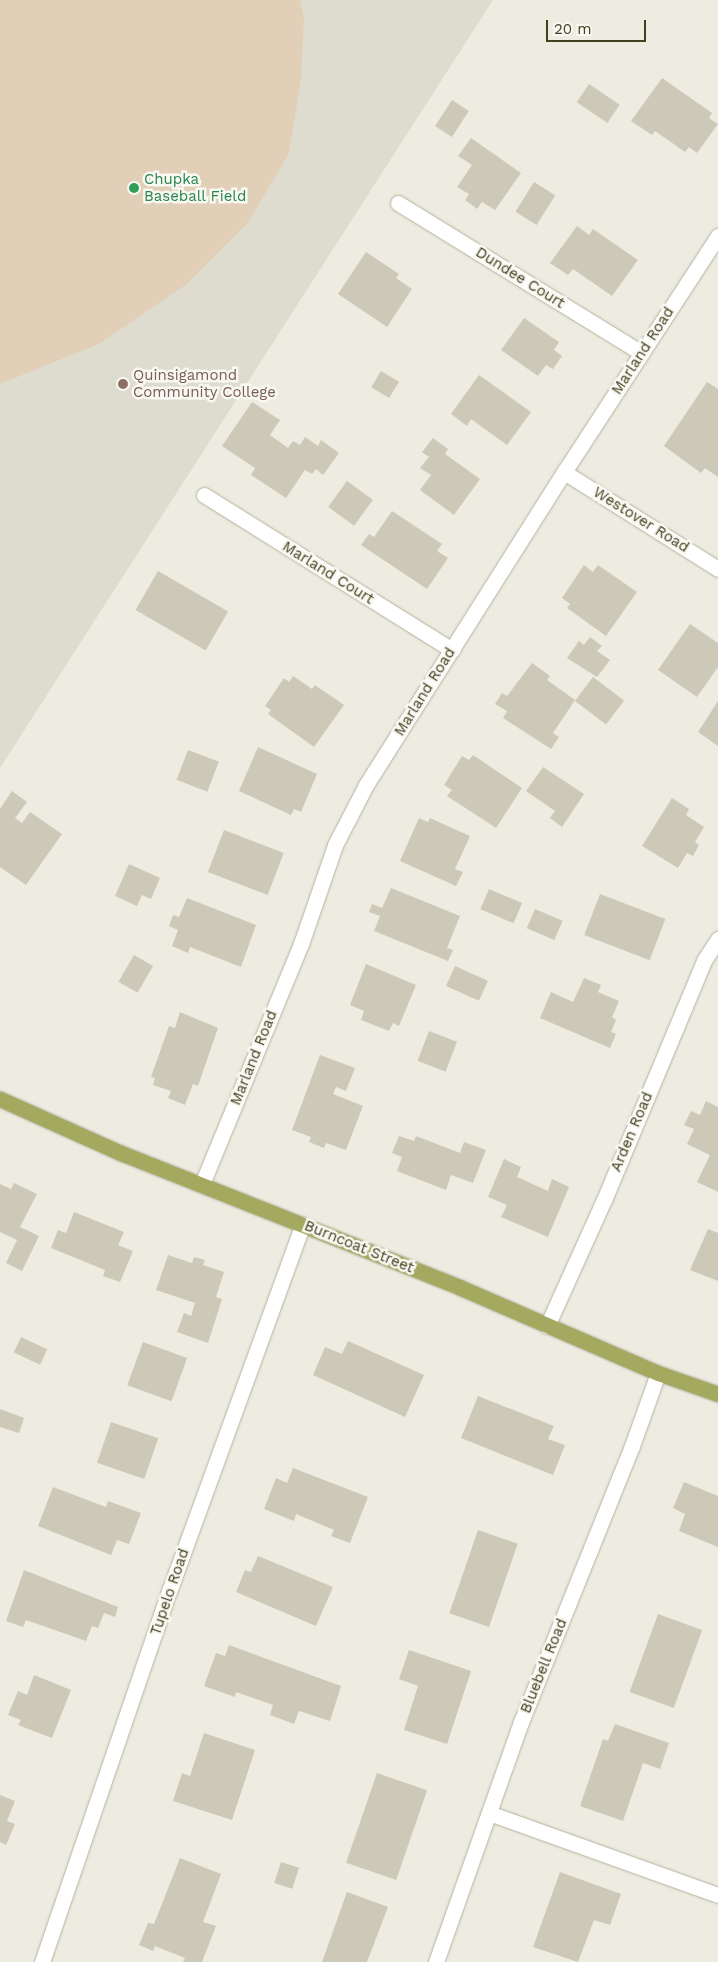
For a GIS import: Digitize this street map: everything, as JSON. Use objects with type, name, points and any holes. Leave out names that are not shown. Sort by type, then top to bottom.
[{"type":"main road","name":"Burncoat Street","points":[[0,1099],[121,1153],[459,1287],[658,1374],[718,1394]]},
{"type":"street","name":"Dundee Court","points":[[398,203],[642,353]]},
{"type":"street","name":"Marland Road","points":[[202,1184],[301,944],[336,845],[366,785],[564,472],[718,236]]},
{"type":"street","name":"Westover Road","points":[[564,472],[718,568]]},
{"type":"street","name":"Marland Court","points":[[204,495],[450,649],[453,649]]},
{"type":"street","name":"Arden Road","points":[[547,1326],[713,957],[718,939]]},
{"type":"street","name":"Tupelo Road","points":[[42,1962],[174,1580],[304,1224]]},
{"type":"street","name":"Bluebell Road","points":[[436,1962],[521,1722],[632,1446],[658,1374]]},
{"type":"street","points":[[489,1813],[718,1895]]},
{"type":"shaded area","name":"Quinsigamond Community College","points":[[0,0],[493,0],[0,768]]},
{"type":"shaded area","name":"Chupka Baseball Field","points":[[0,0],[300,0],[304,18],[301,79],[289,153],[248,223],[187,284],[99,344],[0,384]]},
{"type":"building","points":[[662,78],[712,113],[709,118],[718,124],[697,153],[689,147],[685,152],[655,131],[652,135],[631,121]]},
{"type":"building","points":[[589,84],[620,105],[607,123],[577,102]]},
{"type":"building","points":[[452,100],[469,111],[452,137],[435,126]]},
{"type":"building","points":[[471,138],[521,173],[495,210],[482,202],[477,209],[465,200],[469,194],[457,187],[472,165],[458,156]]},
{"type":"building","points":[[534,182],[555,195],[537,225],[515,212]]},
{"type":"building","points":[[577,226],[589,235],[593,229],[638,260],[612,296],[573,269],[568,275],[550,263]]},
{"type":"building","points":[[366,252],[399,274],[396,278],[412,289],[387,327],[338,294]]},
{"type":"building","points":[[524,318],[559,342],[554,350],[562,356],[553,369],[546,365],[538,376],[501,350]]},
{"type":"building","points":[[381,371],[399,382],[389,398],[371,387]]},
{"type":"building","points":[[479,375],[531,412],[507,445],[471,419],[467,426],[451,414]]},
{"type":"building","points":[[707,382],[718,389],[718,477],[705,468],[701,473],[664,446]]},
{"type":"building","points":[[252,402],[280,420],[270,435],[288,448],[293,441],[300,445],[305,437],[318,446],[321,440],[339,453],[323,475],[316,469],[312,474],[305,470],[286,498],[251,475],[255,468],[222,446]]},
{"type":"building","points":[[433,438],[448,449],[445,454],[480,479],[454,515],[420,490],[431,475],[420,468],[429,457],[422,452]]},
{"type":"building","points":[[347,481],[373,500],[354,526],[328,507]]},
{"type":"building","points":[[392,511],[442,544],[437,551],[448,558],[427,589],[361,545],[369,534],[374,537]]},
{"type":"building","points":[[584,565],[593,572],[598,565],[637,592],[606,636],[567,608],[570,604],[562,598]]},
{"type":"building","points":[[158,571],[228,612],[206,650],[136,610]]},
{"type":"building","points":[[690,624],[718,643],[718,667],[697,697],[658,670]]},
{"type":"building","points":[[590,637],[602,646],[597,651],[610,660],[597,677],[567,658],[579,641],[584,645]]},
{"type":"building","points":[[532,663],[550,676],[547,680],[575,700],[553,733],[559,737],[551,749],[503,718],[507,711],[495,704],[502,693],[507,696]]},
{"type":"building","points":[[293,676],[312,689],[315,685],[344,705],[314,747],[268,714],[271,710],[265,706],[284,678],[289,682]]},
{"type":"building","points":[[593,677],[624,700],[606,724],[575,701]]},
{"type":"building","points":[[718,701],[718,746],[698,732]]},
{"type":"building","points":[[258,747],[317,774],[301,812],[294,809],[291,815],[239,791]]},
{"type":"building","points":[[188,750],[219,762],[207,792],[177,780]]},
{"type":"building","points":[[473,755],[522,788],[496,828],[447,796],[452,790],[444,785],[462,756],[469,760]]},
{"type":"building","points":[[543,767],[584,794],[562,827],[550,818],[555,811],[526,791]]},
{"type":"building","points":[[12,791],[27,802],[15,818],[22,823],[30,812],[62,834],[26,885],[0,867],[0,809]]},
{"type":"building","points":[[672,798],[689,809],[686,815],[704,827],[695,842],[699,845],[693,856],[687,853],[678,868],[642,846]]},
{"type":"building","points":[[419,818],[428,822],[430,818],[470,836],[455,869],[463,872],[456,886],[400,861]]},
{"type":"building","points":[[224,830],[284,853],[268,895],[208,872]]},
{"type":"building","points":[[129,864],[160,878],[151,899],[142,895],[137,906],[115,896]]},
{"type":"building","points":[[391,888],[460,916],[447,948],[453,950],[448,961],[374,931],[380,916],[369,912],[372,904],[382,908]]},
{"type":"building","points":[[489,889],[522,903],[514,923],[480,909]]},
{"type":"building","points":[[600,894],[665,919],[650,960],[584,935]]},
{"type":"building","points":[[187,898],[256,925],[241,967],[190,947],[188,953],[172,946],[178,930],[169,926],[173,915],[179,917]]},
{"type":"building","points":[[535,909],[563,921],[554,940],[527,928]]},
{"type":"building","points":[[134,955],[153,966],[138,993],[118,982]]},
{"type":"building","points":[[366,964],[416,985],[399,1026],[393,1023],[389,1031],[361,1020],[364,1011],[350,1005]]},
{"type":"building","points":[[455,966],[488,981],[479,1001],[446,986]]},
{"type":"building","points":[[584,978],[601,985],[598,992],[619,1001],[612,1017],[616,1020],[611,1032],[616,1034],[610,1048],[540,1018],[551,992],[573,1002]]},
{"type":"building","points":[[180,1012],[218,1028],[198,1086],[193,1084],[185,1105],[168,1098],[171,1091],[153,1085],[155,1078],[151,1077],[169,1026],[175,1028]]},
{"type":"building","points":[[429,1031],[457,1042],[446,1072],[418,1061]]},
{"type":"building","points":[[320,1055],[355,1068],[346,1091],[336,1087],[333,1094],[363,1106],[346,1150],[326,1143],[324,1148],[309,1142],[311,1137],[292,1130]]},
{"type":"building","points":[[706,1101],[718,1107],[718,1192],[697,1182],[710,1155],[687,1144],[694,1129],[684,1125],[691,1111],[700,1115]]},
{"type":"building","points":[[399,1136],[414,1141],[416,1136],[460,1153],[464,1142],[486,1150],[473,1183],[451,1175],[446,1190],[397,1171],[402,1157],[392,1153]]},
{"type":"building","points":[[504,1159],[521,1167],[517,1177],[548,1191],[552,1179],[569,1187],[548,1237],[501,1217],[507,1205],[488,1197]]},
{"type":"building","points":[[14,1183],[37,1194],[20,1227],[39,1236],[22,1271],[6,1263],[17,1240],[0,1232],[0,1184],[11,1189]]},
{"type":"building","points":[[74,1212],[124,1232],[118,1245],[133,1251],[120,1282],[103,1276],[105,1270],[51,1248],[58,1230],[66,1233]]},
{"type":"building","points":[[708,1229],[718,1233],[718,1281],[690,1270]]},
{"type":"building","points":[[168,1255],[192,1263],[194,1257],[205,1260],[203,1265],[224,1272],[216,1297],[222,1299],[208,1343],[177,1332],[184,1313],[191,1316],[195,1303],[156,1290]]},
{"type":"building","points":[[21,1337],[47,1349],[40,1365],[14,1352]]},
{"type":"building","points":[[348,1341],[424,1375],[405,1417],[313,1375],[325,1347],[342,1354]]},
{"type":"building","points":[[143,1342],[187,1358],[171,1401],[127,1385]]},
{"type":"building","points":[[478,1396],[554,1426],[548,1439],[565,1445],[553,1475],[461,1438]]},
{"type":"building","points":[[0,1409],[24,1418],[19,1433],[0,1427]]},
{"type":"building","points":[[111,1422],[158,1438],[144,1479],[97,1463]]},
{"type":"building","points":[[293,1468],[368,1497],[350,1543],[331,1536],[334,1530],[296,1514],[294,1521],[264,1509],[276,1478],[287,1483]]},
{"type":"building","points":[[684,1482],[718,1496],[718,1547],[679,1531],[685,1514],[673,1508]]},
{"type":"building","points":[[53,1487],[106,1507],[108,1501],[141,1513],[129,1544],[117,1540],[111,1555],[38,1526]]},
{"type":"building","points":[[478,1530],[518,1544],[489,1627],[449,1613]]},
{"type":"building","points":[[258,1556],[333,1587],[316,1626],[236,1592],[245,1570],[251,1572]]},
{"type":"building","points":[[24,1570],[118,1607],[115,1617],[104,1613],[98,1628],[92,1626],[86,1641],[26,1620],[23,1627],[6,1621]]},
{"type":"building","points":[[658,1614],[702,1630],[674,1708],[630,1692]]},
{"type":"building","points":[[229,1645],[341,1686],[330,1721],[299,1711],[294,1724],[270,1715],[273,1705],[236,1692],[235,1697],[204,1686],[216,1653],[225,1656]]},
{"type":"building","points":[[409,1650],[471,1671],[447,1744],[404,1730],[418,1686],[399,1679]]},
{"type":"building","points":[[34,1675],[71,1690],[52,1738],[18,1725],[21,1720],[8,1715],[18,1691],[27,1695]]},
{"type":"building","points":[[615,1724],[669,1743],[660,1769],[643,1763],[623,1821],[580,1806],[603,1739],[608,1741]]},
{"type":"building","points":[[204,1733],[255,1750],[232,1820],[173,1801],[182,1773],[190,1776]]},
{"type":"building","points":[[377,1773],[427,1790],[396,1880],[346,1863]]},
{"type":"building","points":[[0,1795],[15,1801],[7,1821],[15,1824],[6,1845],[0,1842]]},
{"type":"building","points":[[180,1858],[221,1874],[203,1922],[216,1926],[202,1962],[183,1962],[185,1958],[155,1946],[153,1951],[139,1945],[148,1923],[154,1924]]},
{"type":"building","points":[[281,1862],[299,1868],[292,1889],[274,1883]]},
{"type":"building","points":[[560,1872],[621,1894],[610,1925],[594,1920],[578,1962],[533,1947]]},
{"type":"building","points":[[347,1892],[388,1907],[367,1962],[322,1962]]},
{"type":"place","name":"Chupka Baseball Field","points":[[134,188]]},
{"type":"place","name":"Quinsigamond Community College","points":[[123,384]]}]
